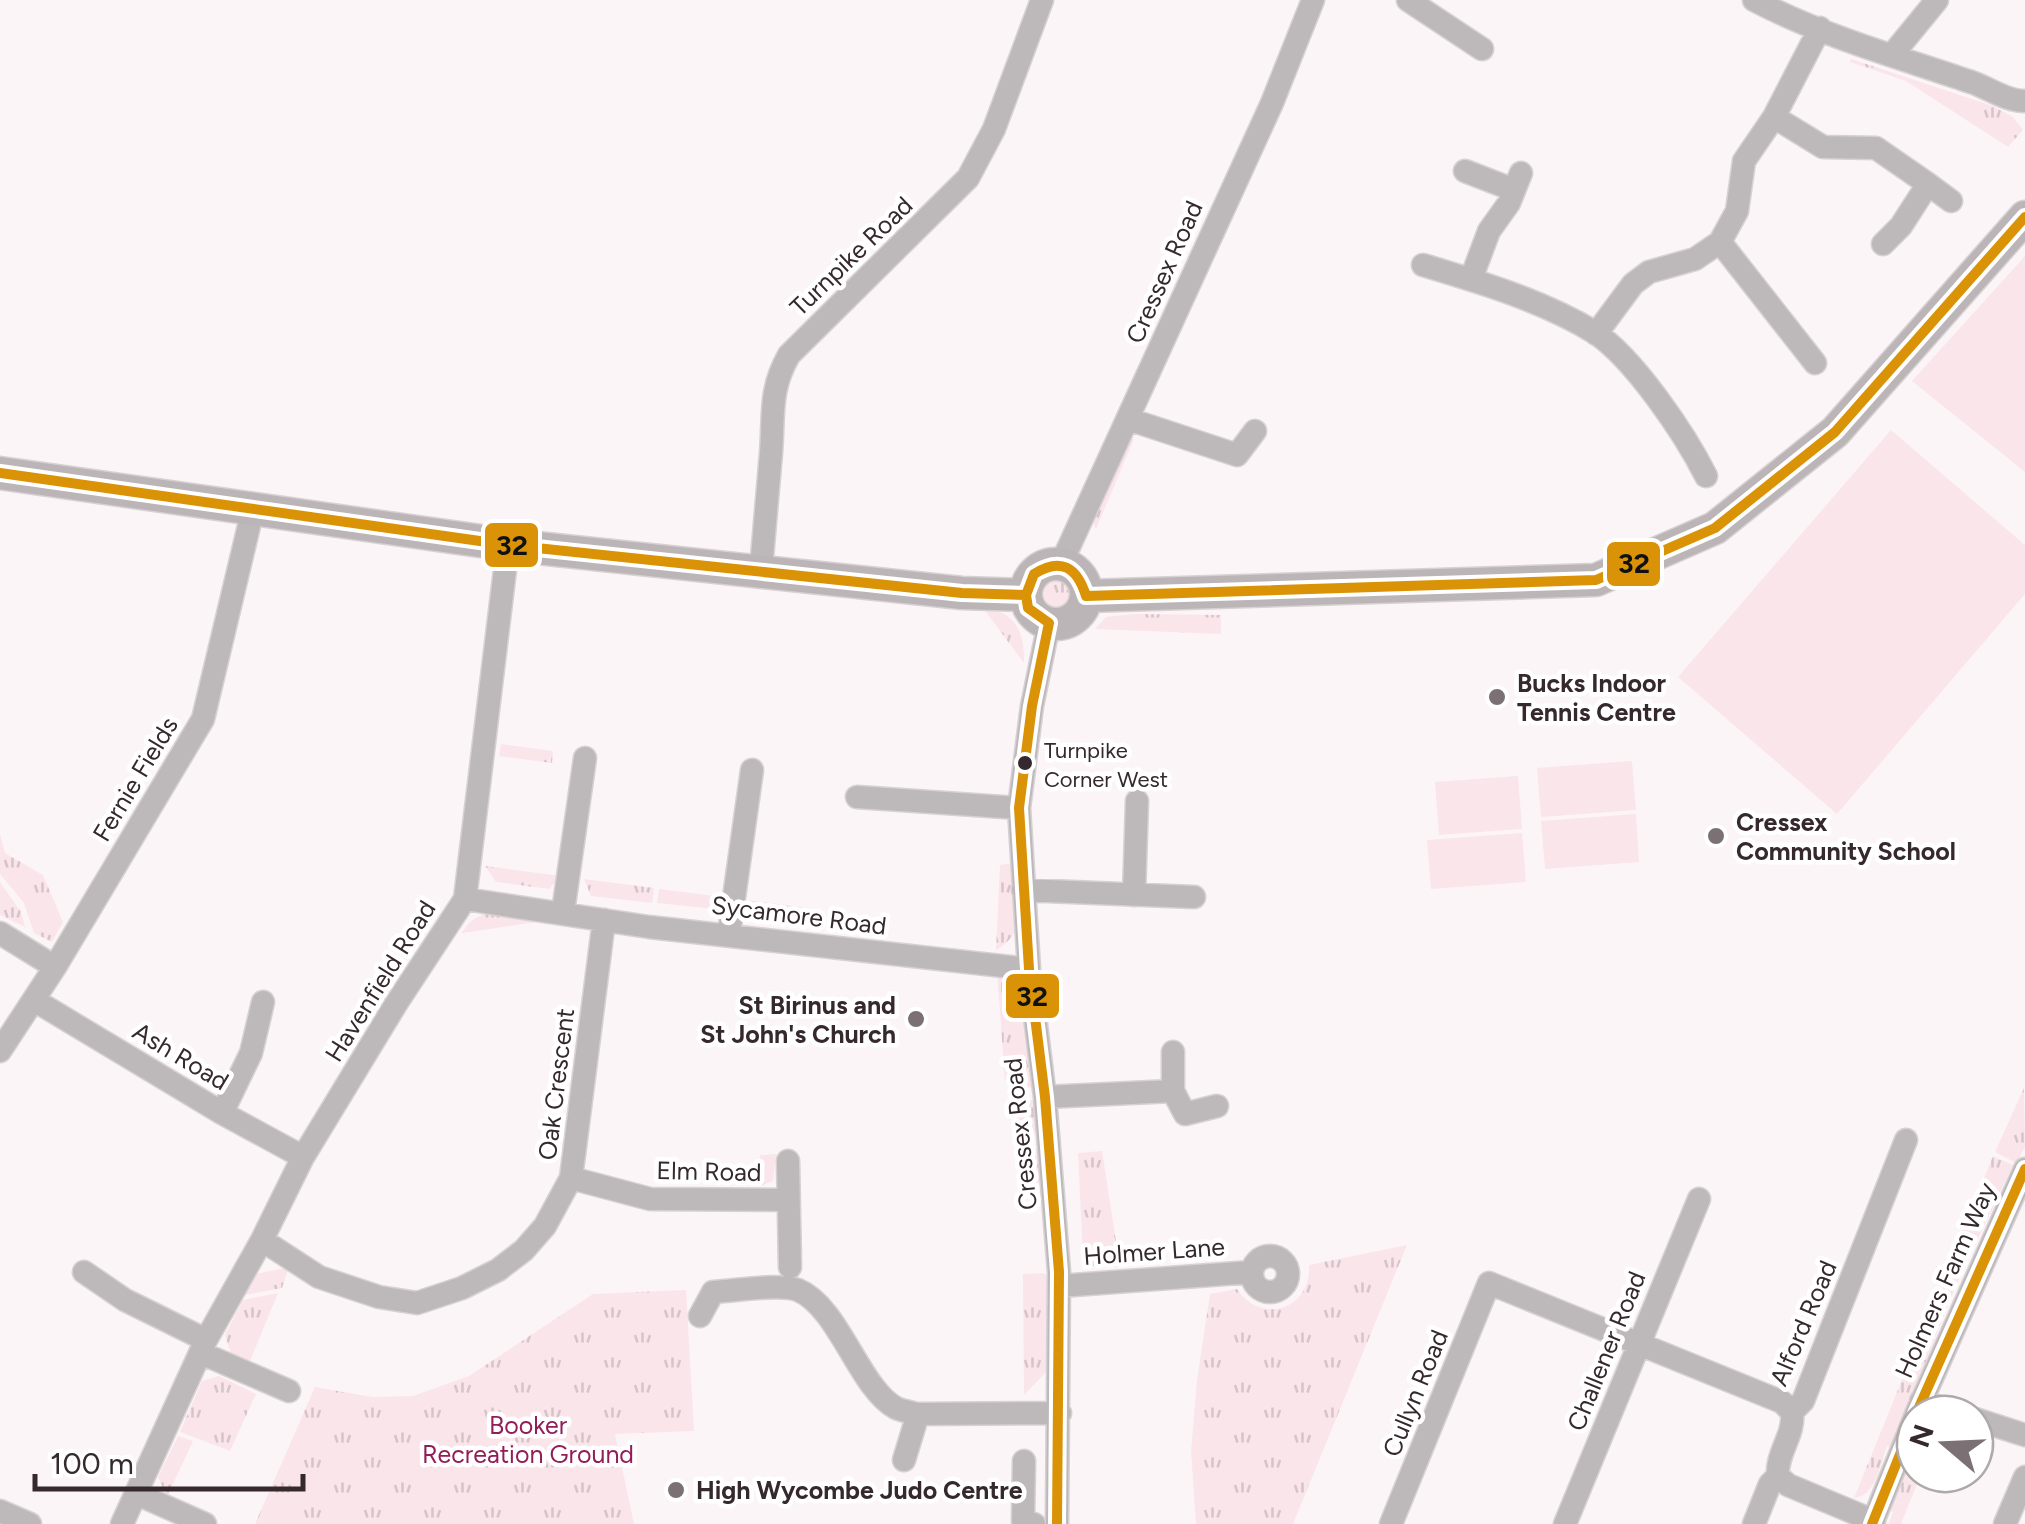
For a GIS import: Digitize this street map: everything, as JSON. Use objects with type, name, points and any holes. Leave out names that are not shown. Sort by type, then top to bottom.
[{"type":"highway","points":[[1086,596],[1596,580],[1715,528],[1836,432],[2025,217]]},
{"type":"highway","points":[[1,478],[508,545],[962,593],[1026,596]]},
{"type":"highway","points":[[1061,564],[1078,572],[1086,596],[1083,612],[1075,619],[1049,623],[1028,608],[1026,596],[1034,574],[1061,564]]},
{"type":"street","name":"Turnpike Road","points":[[761,569],[772,443],[771,410],[777,376],[789,355],[966,180],[994,129],[1042,0]]},
{"type":"street","name":"Cressex Road","points":[[1061,564],[1272,103],[1313,0]]},
{"type":"street","points":[[1408,0],[1482,49]]},
{"type":"street","points":[[1754,0],[2022,106]]},
{"type":"street","points":[[1892,55],[1937,0]]},
{"type":"street","points":[[1596,334],[1633,284],[1650,272],[1696,259],[1720,242],[1737,211],[1744,161],[1774,118],[1820,28]]},
{"type":"street","points":[[1774,118],[1823,147],[1876,148],[1952,201]]},
{"type":"street","points":[[1465,170],[1518,182],[1489,231],[1471,279]]},
{"type":"street","points":[[1883,244],[1901,226],[1928,184]]},
{"type":"street","points":[[1720,242],[1815,363]]},
{"type":"street","points":[[1423,265],[1471,279],[1596,334],[1638,372],[1692,448],[1706,476]]},
{"type":"street","points":[[1128,419],[1237,455],[1255,431]]},
{"type":"street","name":"Fernie Fields","points":[[0,1050],[55,967],[203,719],[254,510]]},
{"type":"street","name":"Havenfield Road","points":[[122,1524],[203,1346],[303,1157],[464,898],[508,545]]},
{"type":"street","name":"Cressex Road","points":[[1049,623],[1032,706],[1019,808],[1029,969],[1045,1097],[1060,1286],[1057,1524]]},
{"type":"street","points":[[563,912],[585,758]]},
{"type":"street","points":[[730,933],[752,770]]},
{"type":"street","points":[[858,797],[1019,808]]},
{"type":"street","points":[[1134,895],[1138,801]]},
{"type":"street","points":[[1023,890],[1194,898]]},
{"type":"street","name":"Sycamore Road","points":[[464,898],[604,920],[1029,969]]},
{"type":"street","name":"Oak Crescent","points":[[262,1240],[318,1277],[379,1298],[417,1302],[462,1288],[498,1270],[524,1250],[545,1226],[572,1178],[604,920]]},
{"type":"street","points":[[0,933],[55,967]]},
{"type":"street","name":"Ash Road","points":[[34,1000],[303,1157]]},
{"type":"street","points":[[222,1113],[251,1053],[262,1002]]},
{"type":"street","points":[[1173,1052],[1173,1091],[1186,1114],[1217,1106]]},
{"type":"street","points":[[1045,1097],[1173,1091]]},
{"type":"street","name":"Alford Road","points":[[1754,1524],[1770,1484],[1778,1476],[1777,1464],[1794,1424],[1792,1412],[1803,1401],[1906,1140]]},
{"type":"street","name":"Elm Road","points":[[788,1161],[790,1268]]},
{"type":"street","name":"Holmers Farm Way","points":[[1925,1394],[2025,1168]]},
{"type":"street","name":"Elm Road","points":[[572,1178],[650,1199],[787,1200]]},
{"type":"street","name":"Challener Road","points":[[1564,1524],[1699,1199]]},
{"type":"street","points":[[84,1272],[203,1346],[289,1391]]},
{"type":"street","name":"Holmer Lane","points":[[1060,1286],[1252,1272]]},
{"type":"street","name":"Cullyn Road","points":[[1391,1524],[1490,1284],[1638,1343]]},
{"type":"street","points":[[700,1316],[713,1292],[787,1288],[801,1291],[827,1317],[884,1398],[898,1409],[918,1414],[1060,1413]]},
{"type":"street","points":[[1638,1343],[1782,1402],[1792,1412]]},
{"type":"street","points":[[904,1460],[918,1414]]},
{"type":"street","points":[[1995,1425],[2025,1435]]},
{"type":"street","points":[[1024,1461],[1023,1521],[1034,1524]]},
{"type":"street","name":"Holmers Farm Way","points":[[1873,1522],[1895,1466]]},
{"type":"street","points":[[1778,1476],[1788,1485],[1873,1522]]},
{"type":"street","points":[[2005,1524],[2025,1477]]},
{"type":"street","points":[[138,1494],[204,1524]]},
{"type":"street","points":[[0,1511],[30,1524]]},
{"type":"green space","points":[[1851,59],[1993,106],[2013,117],[2023,130],[2008,147],[1906,81],[1850,62]]},
{"type":"green space","points":[[2025,256],[2025,472],[1912,381]]},
{"type":"green space","points":[[1891,430],[2025,545],[2025,594],[1837,814],[1678,677]]},
{"type":"green space","points":[[1129,438],[1134,439],[1096,529],[1092,520]]},
{"type":"green space","points":[[1057,581],[1066,585],[1070,594],[1066,603],[1057,607],[1048,603],[1044,594],[1048,585]]},
{"type":"green space","points":[[983,608],[1003,614],[1016,625],[1023,642],[1024,663]]},
{"type":"green space","points":[[1221,615],[1221,634],[1095,629],[1106,617]]},
{"type":"green space","points":[[501,744],[553,751],[552,763],[499,756]]},
{"type":"green space","points":[[1632,761],[1636,810],[1541,817],[1537,768]]},
{"type":"green space","points":[[1518,776],[1522,829],[1439,835],[1435,782]]},
{"type":"green space","points":[[1636,814],[1639,862],[1545,869],[1541,821]]},
{"type":"green space","points":[[1522,833],[1526,882],[1431,889],[1427,840]]},
{"type":"green space","points":[[0,834],[5,853],[43,875],[63,922],[52,942],[34,933],[24,903],[0,874]]},
{"type":"green space","points":[[1014,863],[1019,900],[1017,923],[1007,942],[996,950],[1000,865]]},
{"type":"green space","points":[[485,866],[560,876],[549,889],[496,882]]},
{"type":"green space","points":[[584,879],[654,888],[652,903],[591,896]]},
{"type":"green space","points":[[0,882],[21,912],[25,927],[0,915]]},
{"type":"green space","points":[[659,889],[723,897],[716,909],[657,903]]},
{"type":"green space","points":[[748,900],[810,908],[808,922],[763,917]]},
{"type":"green space","points":[[500,912],[550,920],[462,933],[478,917]]},
{"type":"green space","points":[[997,970],[1019,978],[1035,1086],[1024,1089],[1005,1081]]},
{"type":"green space","points":[[2024,1088],[2025,1147],[2016,1163],[1995,1152]]},
{"type":"green space","points":[[1037,1100],[1040,1132],[1017,1136],[1011,1102]]},
{"type":"green space","points":[[1043,1147],[1043,1182],[1028,1184],[1020,1152]]},
{"type":"green space","points":[[1102,1151],[1120,1267],[1091,1266],[1083,1256],[1078,1153]]},
{"type":"green space","points":[[776,1154],[773,1181],[762,1185],[760,1155]]},
{"type":"green space","points":[[1993,1156],[2013,1165],[1956,1285],[1913,1394],[1896,1394]]},
{"type":"green space","points":[[1407,1245],[1293,1524],[1196,1524],[1191,1451],[1210,1294],[1237,1289],[1259,1307],[1283,1307],[1302,1293],[1309,1265]]},
{"type":"green space","points":[[289,1267],[282,1288],[245,1295],[256,1274]]},
{"type":"green space","points":[[1023,1274],[1048,1276],[1049,1369],[1024,1395]]},
{"type":"green space","name":"Booker Recreation Ground","points":[[686,1290],[694,1431],[615,1434],[634,1524],[255,1524],[315,1387],[372,1397],[413,1396],[469,1376],[593,1294]]},
{"type":"green space","points":[[278,1293],[250,1361],[231,1354],[225,1335],[243,1300]]},
{"type":"green space","points":[[219,1376],[256,1394],[230,1451],[180,1432],[202,1381]]},
{"type":"green space","points":[[1895,1397],[1892,1447],[1887,1446],[1872,1486],[1854,1498]]},
{"type":"green space","points":[[178,1436],[193,1441],[167,1497],[158,1477]]},
{"type":"green space","points":[[1895,1494],[1913,1494],[1901,1524],[1889,1524],[1893,1512],[1889,1510]]},
{"type":"transit line","name":"32","points":[[1057,1524],[1059,1272],[1045,1097],[1029,969],[1019,808],[1032,706],[1049,623],[1028,608],[1026,595],[1034,574],[1052,566],[1067,568],[1078,578],[1086,596],[1596,580],[1715,528],[1835,432],[2025,217]]},
{"type":"transit line","name":"32","points":[[0,473],[508,545],[962,593],[1026,595]]},
{"type":"transit line","name":"32","points":[[1925,1394],[2025,1169]]},
{"type":"transit line","name":"32","points":[[1872,1524],[1895,1467]]},
{"type":"place","name":"Bucks Indoor Tennis Centre","points":[[1497,697]]},
{"type":"place","name":"Turnpike Corner West","points":[[1025,763]]},
{"type":"place","name":"Cressex Community School","points":[[1716,836]]},
{"type":"place","name":"St Birinus and St John's Church","points":[[916,1019]]},
{"type":"place","name":"High Wycombe Judo Centre","points":[[676,1490]]}]
